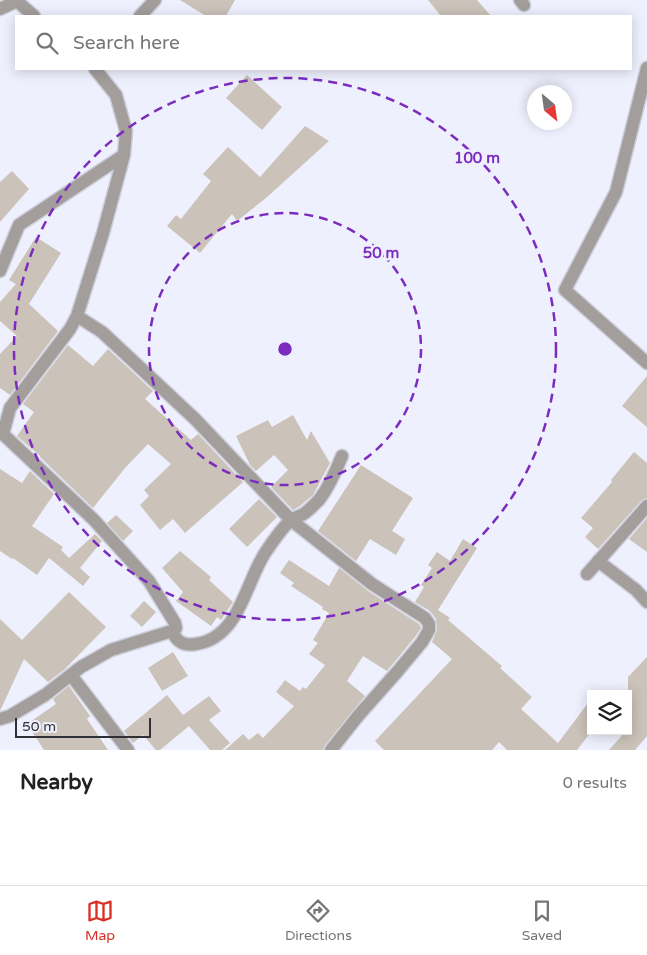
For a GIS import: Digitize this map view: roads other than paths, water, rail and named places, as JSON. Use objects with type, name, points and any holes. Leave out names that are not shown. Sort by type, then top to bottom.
[{"type":"street","points":[[141,15],[155,0]]},
{"type":"street","points":[[0,9],[17,1],[33,15]]},
{"type":"street","points":[[647,68],[616,192],[565,290],[647,362]]},
{"type":"street","points":[[0,719],[10,716],[45,695],[71,675],[111,650],[172,631],[176,628],[175,622],[149,581],[94,520],[2,437],[10,408],[77,316],[103,233],[124,155],[126,131],[116,95],[96,70]]},
{"type":"street","points":[[0,271],[19,225],[124,155]]},
{"type":"street","points":[[77,316],[102,332],[195,419],[291,520],[372,584],[425,618],[429,624],[429,630],[422,642],[331,750]]},
{"type":"street","points":[[172,631],[176,639],[181,643],[193,644],[208,642],[224,630],[236,614],[264,554],[291,520],[305,513],[319,499],[335,474],[342,456]]},
{"type":"street","points":[[587,574],[647,506]]},
{"type":"street","points":[[598,561],[636,590],[647,602]]},
{"type":"street","points":[[71,675],[128,750]]}]
